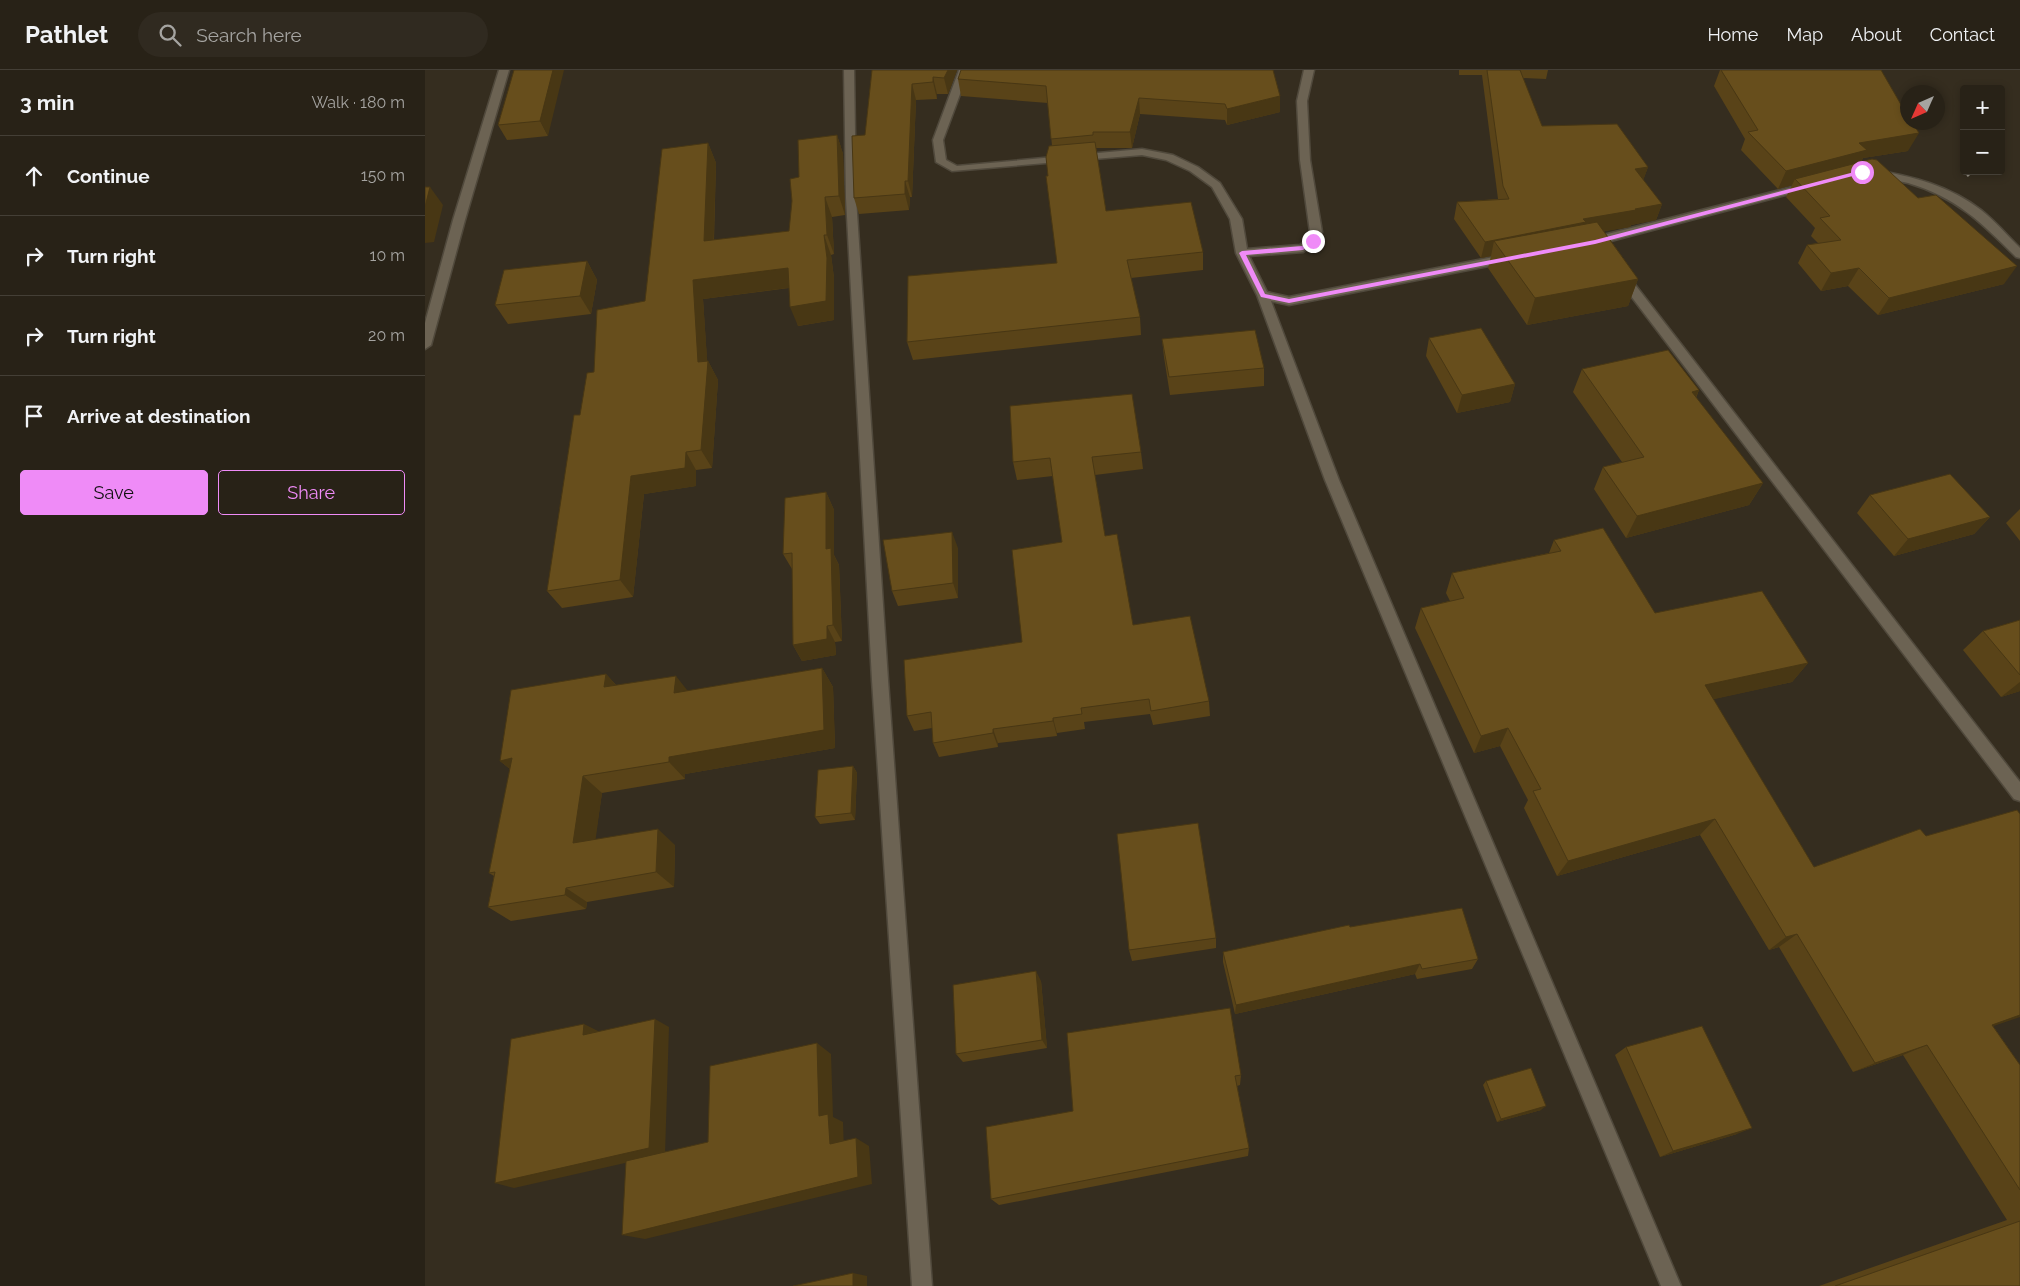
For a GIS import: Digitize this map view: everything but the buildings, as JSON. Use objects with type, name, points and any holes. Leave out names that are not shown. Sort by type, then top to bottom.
[{"type":"street","points":[[425,344],[459,220],[504,70]]},
{"type":"street","points":[[849,70],[851,198],[879,660],[922,1286]]},
{"type":"street","points":[[964,70],[938,140],[941,162],[956,169],[1142,152],[1169,157],[1194,169],[1216,185],[1236,219],[1242,253],[1263,295],[1331,480],[1671,1286]]},
{"type":"street","points":[[1242,253],[1303,248],[1313,241],[1316,232],[1304,150],[1302,101],[1309,70]]},
{"type":"street","points":[[1862,172],[1905,178],[1944,193],[1972,209],[2020,254]]},
{"type":"street","points":[[1576,245],[1599,246],[1824,182]]},
{"type":"street","points":[[1263,295],[1289,301],[1519,256]]},
{"type":"street","points":[[1614,265],[2020,794]]},
{"type":"route","points":[[1313,241],[1303,248],[1242,253],[1263,295],[1289,301],[1595,242],[1862,172]]}]
